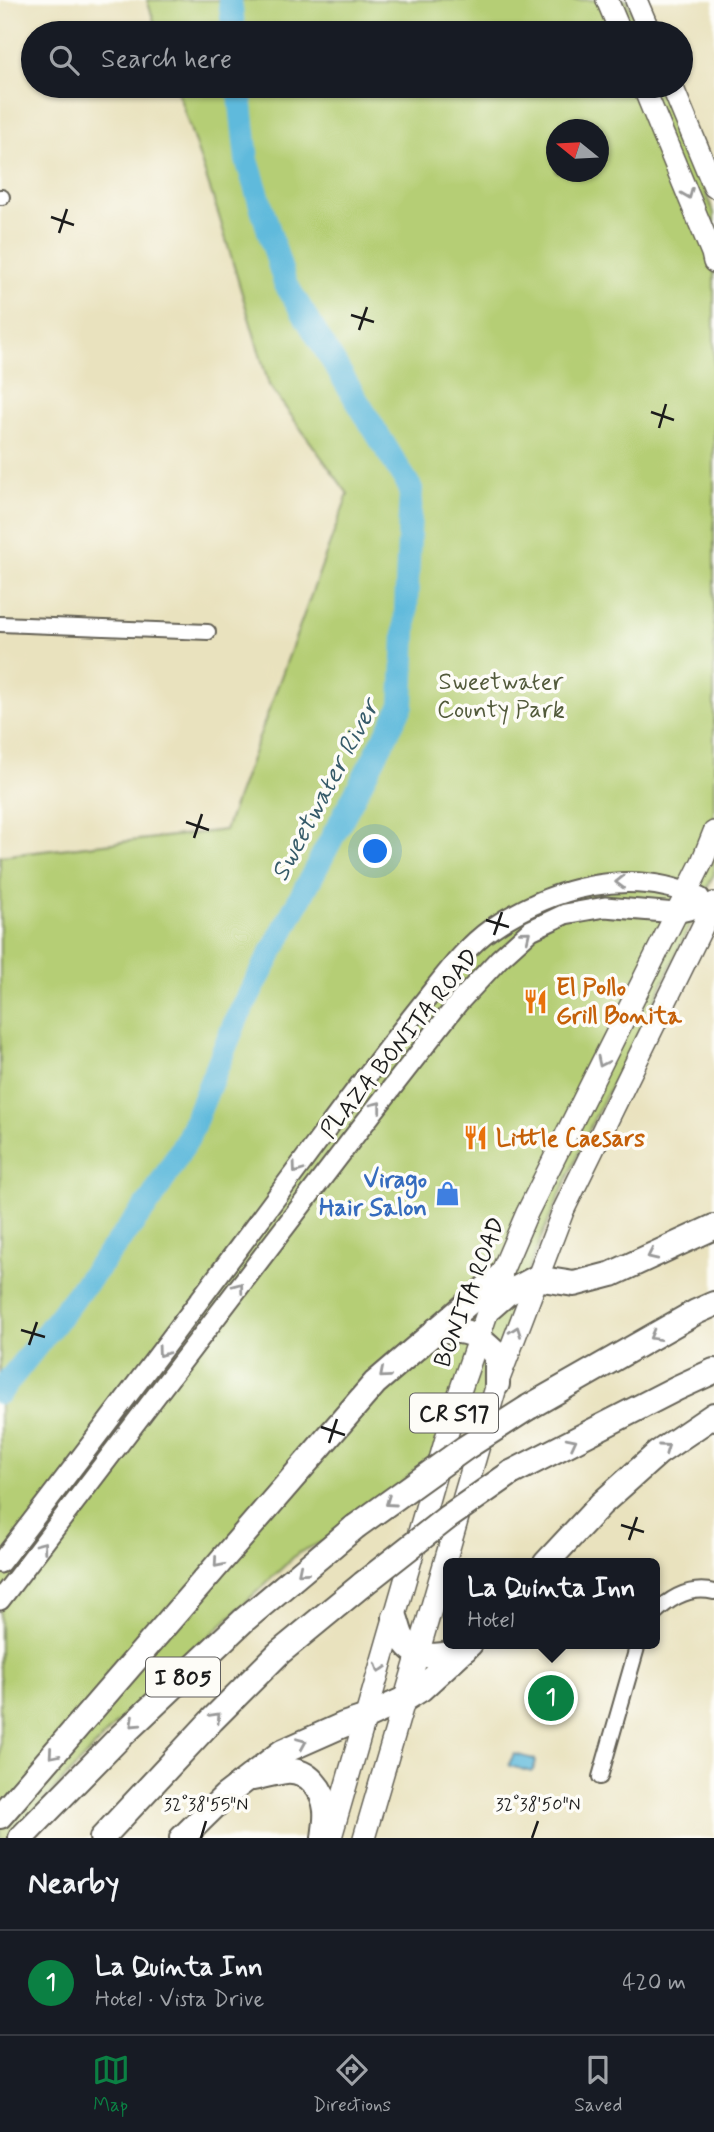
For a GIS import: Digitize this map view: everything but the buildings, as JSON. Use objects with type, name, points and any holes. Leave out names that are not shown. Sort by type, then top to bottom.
[{"type":"highway","points":[[490,1308],[506,1294],[536,1278],[574,1284],[612,1274],[714,1227]]},
{"type":"highway","points":[[0,1816],[374,1383],[500,1276]]},
{"type":"highway","name":"I 805","points":[[21,1838],[120,1737],[234,1629],[355,1527],[465,1448],[529,1407],[714,1304]]},
{"type":"highway","points":[[436,1329],[458,1329],[479,1337],[497,1355],[497,1384]]},
{"type":"highway","name":"I 805","points":[[102,1838],[212,1720],[279,1654],[448,1517],[511,1473],[714,1371]]},
{"type":"highway","points":[[551,1558],[601,1504],[658,1453],[714,1415]]},
{"type":"highway","points":[[395,1617],[402,1639],[418,1653],[451,1654],[462,1649]]},
{"type":"highway","points":[[182,1838],[225,1796],[282,1752],[405,1699],[421,1689],[465,1649]]},
{"type":"highway","points":[[246,1780],[286,1771],[298,1772],[308,1778],[320,1790],[326,1811],[324,1838]]},
{"type":"main road","points":[[607,0],[616,21]]},
{"type":"main road","points":[[636,0],[645,21]]},
{"type":"main road","points":[[648,98],[713,256]]},
{"type":"main road","points":[[677,98],[714,187]]},
{"type":"main road","name":"BONITA ROAD","points":[[330,1838],[458,1397],[500,1276],[527,1213],[702,862],[714,832]]},
{"type":"main road","name":"PLAZA BONITA ROAD","points":[[0,1563],[150,1368],[338,1114],[458,960],[488,931],[522,909],[569,890],[609,882],[643,882],[687,892],[714,904]]},
{"type":"main road","name":"PLAZA BONITA ROAD","points":[[0,1600],[359,1129],[458,1003],[499,959],[531,930],[565,914],[606,907],[676,913],[714,904]]},
{"type":"main road","name":"CR S17","points":[[446,1558],[497,1384],[563,1211],[714,904]]},
{"type":"main road","name":"CR S17","points":[[364,1838],[443,1568]]},
{"type":"street","points":[[0,624],[208,632]]},
{"type":"street","points":[[660,1608],[691,1591],[714,1592]]},
{"type":"street","points":[[600,1777],[637,1649]]},
{"type":"green space","points":[[147,0],[627,0],[636,21],[154,21]]},
{"type":"green space","name":"Sweetwater County Park","points":[[180,98],[668,98],[714,213],[714,874],[641,1029],[593,1121],[544,1231],[501,1342],[473,1426],[426,1460],[355,1527],[298,1553],[113,1727],[9,1838],[0,1838],[0,856],[225,830],[348,494],[269,385],[219,216]]},
{"type":"water","points":[[514,1754],[534,1759],[536,1761],[533,1770],[531,1772],[510,1766]]},
{"type":"waterway","name":"Sweetwater River","points":[[230,0],[233,21]]},
{"type":"waterway","name":"Sweetwater River","points":[[0,1392],[151,1200],[188,1138],[236,1020],[402,705],[411,489],[285,283],[247,160],[240,98]]},
{"type":"place","name":"El Pollo Grill Bonita","points":[[536,1001]]},
{"type":"place","name":"Little Caesars","points":[[476,1138]]},
{"type":"place","name":"Virago Hair Salon","points":[[447,1193]]},
{"type":"place","name":"La Quinta Inn","points":[[551,1698]]}]
